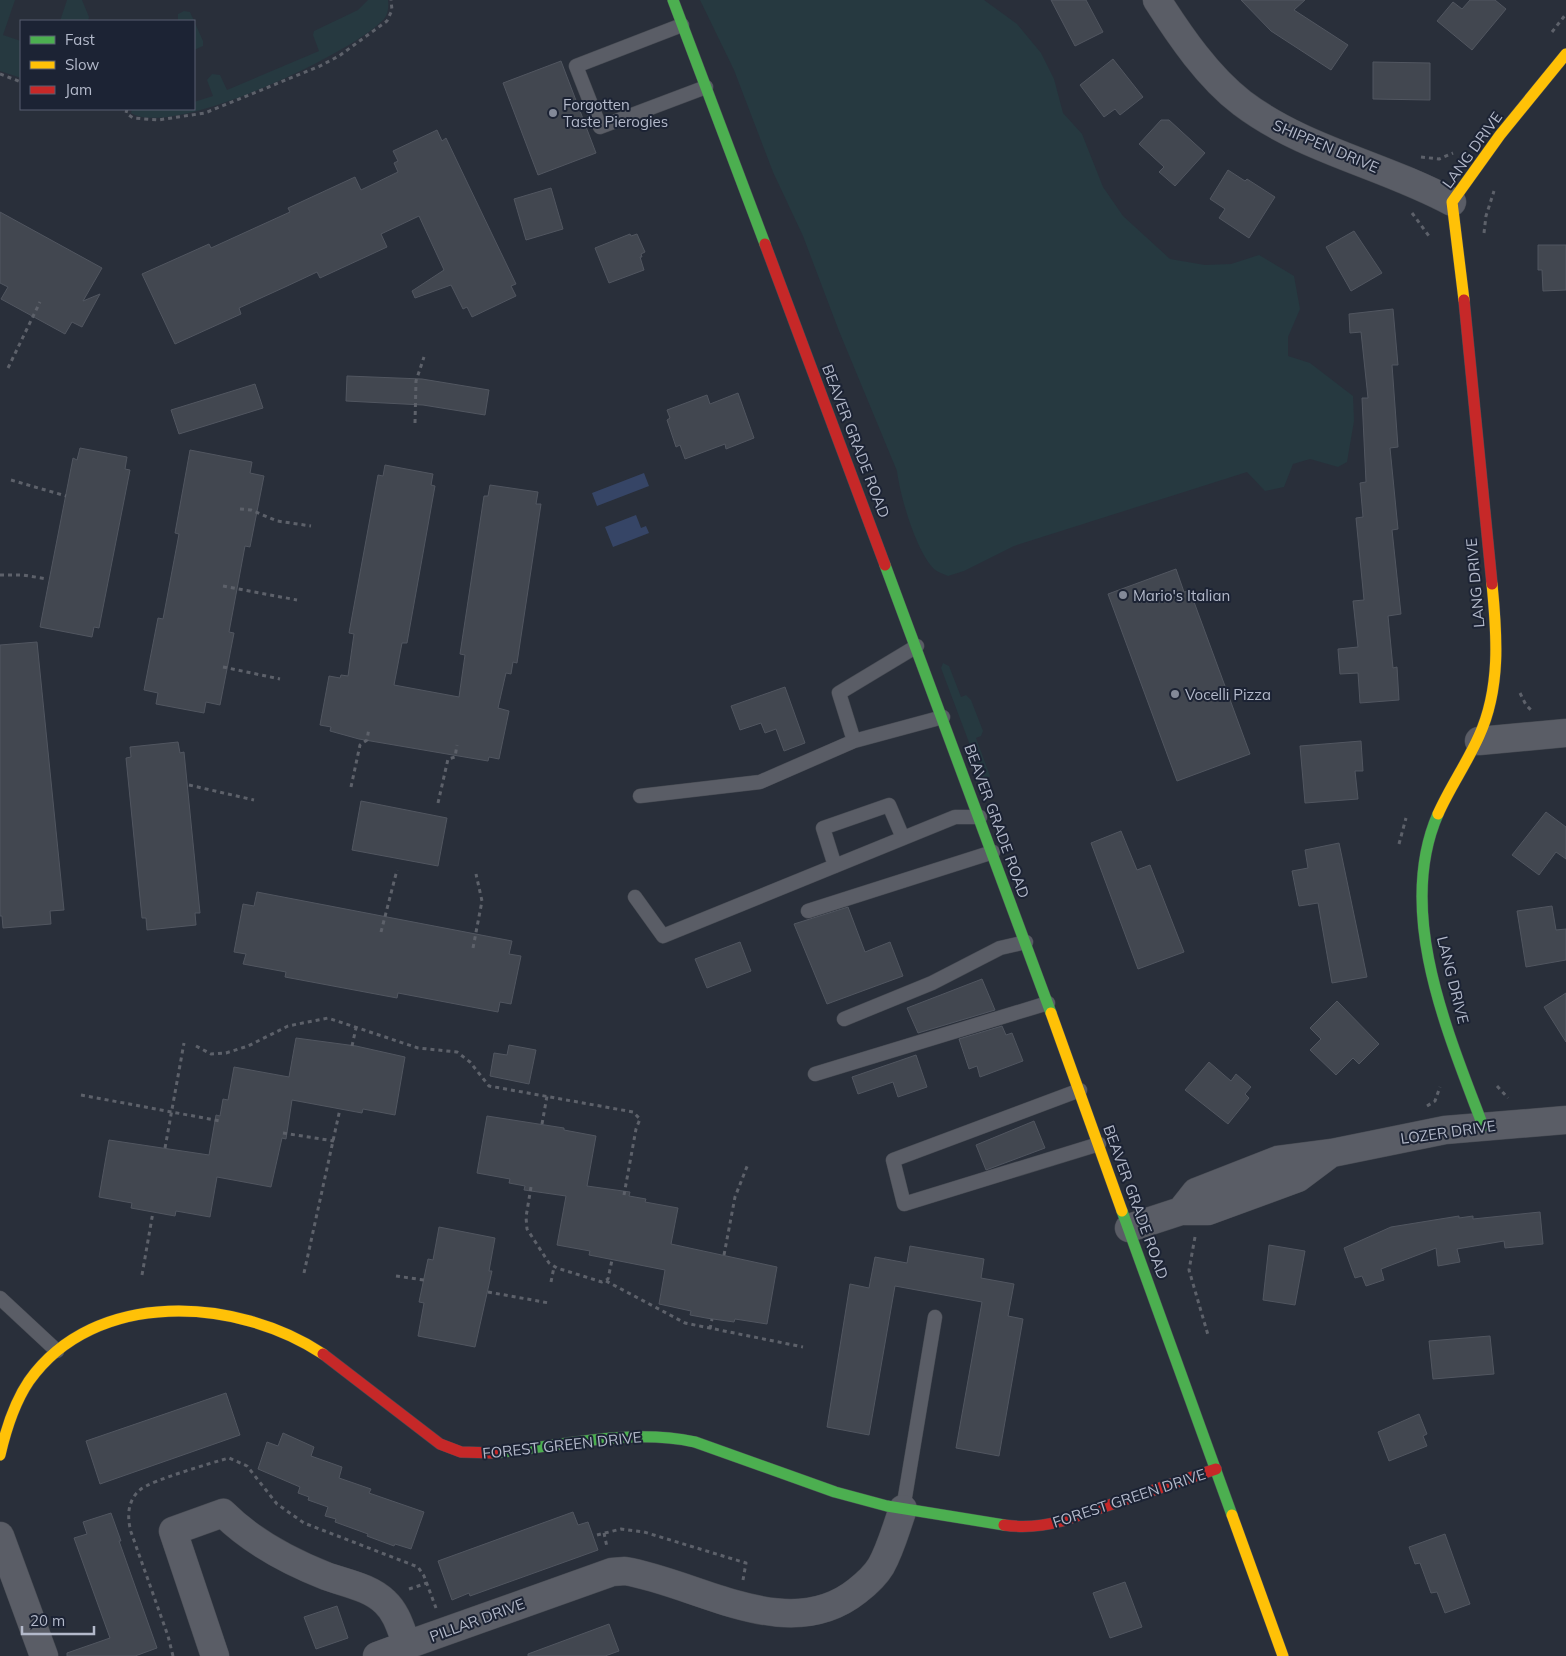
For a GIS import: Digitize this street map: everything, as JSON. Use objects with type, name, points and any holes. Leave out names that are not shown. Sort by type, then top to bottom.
[{"type":"street","name":"BEAVER GRADE ROAD","points":[[673,0],[993,852],[1283,1656]]},
{"type":"street","name":"SHIPPEN DRIVE","points":[[1158,0],[1200,58],[1221,83],[1241,102],[1267,120],[1336,153],[1403,178],[1452,202]]},
{"type":"street","name":"LANG DRIVE","points":[[1483,1126],[1463,1074],[1435,980],[1423,918],[1421,888],[1424,860],[1431,829],[1446,796],[1479,741],[1494,694],[1495,635],[1452,202],[1500,135],[1566,54]]},
{"type":"street","points":[[1479,741],[1566,734]]},
{"type":"street","name":"LOZER DRIVE","points":[[1129,1228],[1181,1211],[1208,1211],[1298,1178],[1332,1153],[1445,1130],[1566,1120]]},
{"type":"street","name":"FOREST GREEN DRIVE","points":[[0,1455],[11,1418],[23,1392],[41,1367],[57,1351],[82,1334],[124,1319],[168,1311],[201,1311],[260,1325],[306,1344],[332,1360],[430,1437],[453,1450],[464,1453],[502,1452],[635,1437],[671,1436],[696,1442],[851,1497],[903,1509],[1000,1525],[1046,1525],[1216,1469]]},
{"type":"street","name":"PILLAR DRIVE","points":[[407,1645],[612,1572],[625,1571],[757,1609],[803,1613],[825,1609],[848,1598],[868,1582],[880,1567],[903,1509]]},
{"type":"street","points":[[215,1656],[173,1532],[223,1513],[234,1525],[283,1557],[363,1589],[384,1600],[392,1608],[407,1645],[377,1656]]},
{"type":"street","points":[[0,1536],[5,1564],[44,1656]]},
{"type":"lane","points":[[682,25],[576,66],[600,127],[706,86]]},
{"type":"lane","points":[[854,741],[839,693],[917,646]]},
{"type":"lane","points":[[640,796],[760,782],[854,741],[943,717]]},
{"type":"lane","points":[[835,866],[823,828],[889,805],[903,838]]},
{"type":"lane","points":[[635,897],[663,936],[955,817],[980,817]]},
{"type":"lane","points":[[808,911],[993,852]]},
{"type":"lane","points":[[844,1019],[932,983],[1000,948],[1026,942]]},
{"type":"lane","points":[[815,1074],[1048,1003]]},
{"type":"lane","points":[[1080,1090],[893,1160],[904,1204],[1099,1144]]},
{"type":"lane","points":[[0,1298],[57,1351]]},
{"type":"lane","points":[[903,1509],[935,1317]]},
{"type":"path","points":[[127,110],[126,113],[133,118],[177,119],[206,113],[235,102],[339,56],[387,21],[392,10],[391,0]]},
{"type":"path","points":[[1548,36],[1566,14]]},
{"type":"path","points":[[0,74],[20,82]]},
{"type":"path","points":[[1415,156],[1439,159],[1452,154],[1460,147]]},
{"type":"path","points":[[1485,237],[1486,216],[1498,184]]},
{"type":"path","points":[[1407,209],[1421,222],[1430,238]]},
{"type":"path","points":[[8,368],[40,302]]},
{"type":"path","points":[[415,423],[416,381],[424,357]]},
{"type":"path","points":[[11,480],[66,496]]},
{"type":"path","points":[[240,509],[250,510],[277,521],[311,526]]},
{"type":"path","points":[[0,575],[23,575],[47,579]]},
{"type":"path","points":[[223,586],[297,600]]},
{"type":"path","points":[[222,667],[280,679]]},
{"type":"path","points":[[1519,684],[1521,697],[1526,705],[1538,713]]},
{"type":"path","points":[[351,787],[360,745],[367,740],[369,728]]},
{"type":"path","points":[[438,802],[448,759],[455,757],[457,745]]},
{"type":"path","points":[[189,785],[254,800]]},
{"type":"path","points":[[1399,853],[1401,832],[1409,811]]},
{"type":"path","points":[[381,932],[397,870]]},
{"type":"path","points":[[473,948],[482,901],[476,874]]},
{"type":"path","points":[[196,1046],[211,1054],[226,1053],[248,1046],[288,1026],[321,1018],[418,1048],[457,1052],[470,1062],[489,1086],[633,1112],[640,1119],[636,1129],[624,1195]]},
{"type":"path","points":[[352,1046],[356,1028]]},
{"type":"path","points":[[165,1148],[184,1043]]},
{"type":"path","points":[[1426,1107],[1435,1101],[1440,1081]]},
{"type":"path","points":[[1493,1082],[1503,1094],[1512,1099]]},
{"type":"path","points":[[81,1095],[220,1121]]},
{"type":"path","points":[[542,1124],[547,1096]]},
{"type":"path","points":[[304,1273],[340,1109]]},
{"type":"path","points":[[283,1133],[334,1142]]},
{"type":"path","points":[[724,1255],[735,1197],[748,1164]]},
{"type":"path","points":[[530,1187],[526,1217],[527,1229],[544,1257],[554,1267],[600,1282],[606,1281],[678,1321],[804,1347]]},
{"type":"path","points":[[1181,1211],[1190,1229],[1196,1234],[1189,1270],[1208,1335]]},
{"type":"path","points":[[142,1275],[153,1212]]},
{"type":"path","points":[[606,1281],[612,1260]]},
{"type":"path","points":[[551,1282],[554,1267]]},
{"type":"path","points":[[396,1276],[424,1280]]},
{"type":"path","points":[[488,1292],[549,1303]]},
{"type":"path","points":[[710,1329],[712,1319]]},
{"type":"path","points":[[597,1535],[621,1530],[644,1532],[746,1563],[743,1582],[750,1584]]},
{"type":"path","points":[[403,1590],[427,1583]]},
{"type":"shaded area","points":[[0,0],[15,0],[3,35],[20,41],[20,78],[0,71]]},
{"type":"shaded area","points":[[67,0],[82,0],[89,17],[88,20],[60,20]]},
{"type":"shaded area","points":[[368,0],[388,0],[386,17],[364,35],[335,53],[260,89],[220,104],[183,114],[152,118],[131,113],[132,110],[195,110],[195,102],[213,96],[207,80],[212,74],[220,75],[227,90],[319,51],[313,35],[314,31],[358,10]]},
{"type":"shaded area","points":[[700,0],[984,0],[1017,24],[1041,53],[1054,79],[1063,113],[1082,134],[1103,187],[1123,216],[1170,259],[1205,265],[1231,264],[1259,255],[1294,276],[1300,309],[1288,337],[1288,356],[1310,363],[1353,396],[1354,421],[1347,462],[1338,467],[1310,459],[1293,464],[1284,487],[1265,491],[1247,472],[1014,546],[964,571],[948,576],[935,570],[927,561],[915,537],[905,508],[897,471],[839,331],[803,236],[773,172],[734,70]]},
{"type":"shaded area","points":[[184,11],[190,12],[194,20],[178,20],[178,14]]},
{"type":"shaded area","points":[[195,23],[203,41],[203,46],[195,50]]},
{"type":"shaded area","points":[[943,663],[949,666],[961,697],[966,695],[971,700],[983,731],[981,736],[976,738],[990,776],[988,779],[982,777],[941,668]]},
{"type":"water","points":[[644,473],[649,486],[597,506],[592,493]]},
{"type":"water","points":[[636,515],[641,528],[646,526],[649,533],[613,547],[605,527]]},
{"type":"building","points":[[1051,0],[1086,0],[1103,32],[1075,46]]},
{"type":"building","points":[[1241,0],[1305,0],[1294,10],[1348,45],[1331,70],[1271,31]]},
{"type":"building","points":[[1470,0],[1495,0],[1506,9],[1472,50],[1437,21],[1453,2],[1462,9]]},
{"type":"building","points":[[1113,59],[1143,97],[1120,115],[1115,109],[1104,117],[1080,85]]},
{"type":"building","points":[[561,61],[596,153],[538,175],[503,83]]},
{"type":"building","points":[[1373,62],[1430,63],[1430,100],[1373,99]]},
{"type":"building","points":[[1161,120],[1169,120],[1205,153],[1175,186],[1159,172],[1164,167],[1139,144]]},
{"type":"building","points":[[437,130],[442,141],[446,138],[516,284],[511,286],[516,296],[472,317],[467,307],[463,309],[451,285],[415,298],[412,291],[444,270],[419,216],[381,234],[387,247],[320,278],[317,272],[239,308],[241,314],[175,344],[142,274],[209,244],[211,248],[290,212],[288,208],[355,177],[361,190],[398,172],[394,163],[398,161],[393,151]]},
{"type":"building","points":[[1228,170],[1245,181],[1247,179],[1275,197],[1249,238],[1219,218],[1225,209],[1210,199]]},
{"type":"building","points":[[551,188],[563,229],[526,240],[514,199]]},
{"type":"building","points":[[0,212],[102,268],[83,301],[100,294],[82,327],[72,322],[65,334],[1,299],[8,287],[0,283]]},
{"type":"building","points":[[1354,231],[1382,273],[1351,291],[1326,247]]},
{"type":"building","points":[[630,234],[631,236],[637,234],[645,252],[640,257],[644,270],[609,283],[595,248]]},
{"type":"building","points":[[1538,245],[1566,245],[1566,290],[1543,291],[1542,270],[1538,270]]},
{"type":"building","points":[[1393,309],[1398,365],[1392,365],[1398,447],[1390,448],[1398,529],[1392,530],[1401,614],[1388,616],[1393,668],[1397,667],[1399,700],[1360,703],[1358,673],[1340,674],[1338,649],[1358,647],[1353,601],[1364,600],[1356,518],[1363,517],[1360,483],[1366,482],[1362,398],[1368,398],[1361,332],[1350,333],[1349,314]]},
{"type":"building","points":[[347,376],[422,379],[489,390],[485,415],[423,405],[346,401]]},
{"type":"building","points":[[255,384],[263,408],[179,434],[171,410]]},
{"type":"building","points":[[738,393],[754,438],[726,449],[725,444],[685,459],[680,445],[676,447],[667,420],[670,418],[667,410],[707,395],[710,404]]},
{"type":"building","points":[[80,448],[127,457],[125,469],[130,470],[99,628],[94,627],[92,637],[40,627],[73,458],[77,460]]},
{"type":"building","points":[[190,450],[252,462],[250,473],[264,476],[250,547],[245,546],[229,632],[234,633],[220,705],[206,702],[204,713],[156,704],[158,693],[144,690],[158,618],[163,619],[179,534],[175,533]]},
{"type":"building","points":[[385,465],[433,474],[431,485],[435,486],[407,643],[402,643],[394,685],[459,697],[465,655],[460,654],[484,496],[488,496],[490,485],[538,492],[536,504],[541,504],[517,663],[513,662],[511,674],[506,673],[498,708],[509,711],[499,759],[489,757],[488,761],[359,739],[330,731],[331,727],[320,725],[329,676],[340,678],[341,675],[348,676],[354,634],[349,633],[378,475],[383,476]]},
{"type":"building","points":[[1176,569],[1184,592],[1190,591],[1250,754],[1177,781],[1108,594]]},
{"type":"building","points":[[37,642],[64,910],[50,911],[51,924],[3,928],[2,916],[0,916],[0,645]]},
{"type":"building","points":[[785,687],[805,743],[784,751],[776,729],[765,733],[761,723],[740,730],[731,706]]},
{"type":"building","points":[[1361,741],[1363,771],[1355,771],[1358,799],[1305,803],[1300,746]]},
{"type":"building","points":[[178,742],[180,753],[184,752],[200,913],[195,913],[196,925],[147,930],[146,918],[142,918],[126,758],[131,757],[130,747]]},
{"type":"building","points":[[361,801],[447,818],[438,866],[352,850]]},
{"type":"building","points":[[1546,812],[1566,827],[1566,859],[1556,852],[1539,875],[1512,855]]},
{"type":"building","points":[[1121,831],[1137,870],[1150,865],[1184,952],[1138,969],[1091,843]]},
{"type":"building","points":[[1339,843],[1367,977],[1332,983],[1318,903],[1299,906],[1292,871],[1308,868],[1305,850]]},
{"type":"building","points":[[257,892],[512,941],[509,954],[521,956],[511,1004],[500,1002],[498,1012],[398,993],[397,998],[285,977],[286,972],[243,964],[246,954],[234,952],[243,904],[254,906]]},
{"type":"building","points":[[1552,906],[1556,930],[1566,929],[1566,960],[1526,967],[1517,911]]},
{"type":"building","points":[[848,907],[865,952],[890,942],[903,976],[827,1004],[794,924]]},
{"type":"building","points":[[740,942],[751,971],[707,988],[695,959]]},
{"type":"building","points":[[982,979],[995,1010],[918,1033],[907,1008]]},
{"type":"building","points":[[1566,993],[1566,1042],[1544,1007]]},
{"type":"building","points":[[1337,1001],[1379,1044],[1359,1064],[1353,1058],[1336,1075],[1310,1050],[1321,1039],[1310,1028]]},
{"type":"building","points":[[1002,1026],[1006,1035],[1012,1033],[1023,1061],[980,1077],[977,1066],[969,1069],[959,1039]]},
{"type":"building","points":[[296,1038],[356,1046],[405,1057],[395,1115],[363,1109],[362,1113],[292,1100],[286,1139],[282,1138],[271,1187],[217,1177],[210,1217],[176,1211],[175,1216],[131,1208],[132,1203],[99,1197],[109,1140],[209,1155],[216,1115],[220,1116],[223,1099],[228,1100],[234,1067],[289,1077]]},
{"type":"building","points":[[509,1045],[536,1050],[529,1084],[490,1076],[494,1053],[507,1055]]},
{"type":"building","points":[[916,1055],[927,1087],[898,1097],[893,1082],[858,1094],[852,1077]]},
{"type":"building","points":[[1209,1062],[1231,1081],[1236,1074],[1251,1087],[1245,1094],[1249,1098],[1228,1124],[1185,1090]]},
{"type":"building","points":[[487,1116],[564,1128],[564,1130],[596,1136],[587,1186],[630,1192],[629,1196],[646,1199],[645,1202],[678,1208],[671,1244],[777,1267],[767,1324],[735,1319],[734,1322],[706,1318],[690,1315],[691,1311],[659,1304],[665,1270],[589,1255],[590,1251],[557,1245],[566,1196],[524,1190],[525,1186],[509,1183],[510,1179],[477,1173]]},
{"type":"building","points":[[1034,1121],[1045,1148],[986,1170],[976,1145]]},
{"type":"building","points":[[1540,1212],[1543,1244],[1505,1248],[1504,1241],[1457,1249],[1460,1262],[1438,1266],[1436,1248],[1381,1269],[1384,1280],[1366,1286],[1362,1276],[1355,1278],[1344,1248],[1391,1227],[1459,1216],[1459,1218],[1473,1216],[1473,1219]]},
{"type":"building","points":[[439,1227],[495,1238],[489,1271],[492,1271],[475,1347],[418,1336],[424,1303],[419,1302],[428,1259],[433,1260]]},
{"type":"building","points":[[1269,1245],[1305,1251],[1295,1305],[1263,1300]]},
{"type":"building","points":[[910,1246],[984,1259],[981,1278],[1014,1284],[1008,1316],[1023,1319],[999,1456],[956,1448],[982,1302],[895,1286],[869,1435],[827,1427],[850,1284],[869,1288],[875,1257],[907,1263]]},
{"type":"building","points":[[1490,1336],[1494,1374],[1433,1379],[1429,1341]]},
{"type":"building","points":[[226,1393],[240,1435],[100,1484],[86,1441]]},
{"type":"building","points":[[1419,1414],[1427,1434],[1423,1436],[1427,1446],[1389,1461],[1378,1432]]},
{"type":"building","points":[[283,1433],[314,1447],[311,1456],[342,1467],[339,1478],[371,1489],[369,1493],[424,1512],[411,1549],[395,1544],[394,1546],[335,1522],[336,1519],[325,1516],[328,1507],[308,1500],[309,1497],[298,1493],[300,1487],[258,1469],[267,1442],[278,1446]]},
{"type":"building","points":[[573,1512],[578,1525],[588,1522],[598,1550],[470,1596],[469,1593],[452,1600],[438,1561]]},
{"type":"building","points":[[111,1513],[157,1648],[135,1656],[67,1656],[67,1653],[110,1638],[74,1538],[87,1534],[83,1522]]},
{"type":"building","points":[[1445,1534],[1470,1604],[1445,1613],[1437,1592],[1431,1593],[1420,1563],[1415,1564],[1409,1547]]},
{"type":"building","points":[[1125,1582],[1142,1627],[1110,1638],[1093,1593]]},
{"type":"building","points":[[337,1606],[348,1638],[316,1649],[304,1617]]},
{"type":"building","points":[[609,1624],[619,1651],[605,1656],[528,1656],[528,1654]]},
{"type":"traffic: fast","points":[[673,0],[765,244]]},
{"type":"traffic: fast","points":[[885,565],[1051,1013]]},
{"type":"traffic: fast","points":[[1438,814],[1426,852],[1422,891],[1424,931],[1431,972],[1442,1012],[1483,1126]]},
{"type":"traffic: fast","points":[[1122,1211],[1232,1515]]},
{"type":"traffic: fast","points":[[494,1453],[620,1437],[670,1438],[695,1442],[835,1492],[887,1506],[1004,1525]]},
{"type":"traffic: slow","points":[[1464,300],[1452,202],[1500,135],[1566,54]]},
{"type":"traffic: slow","points":[[1438,814],[1479,736],[1491,699],[1496,661],[1492,584]]},
{"type":"traffic: slow","points":[[1051,1013],[1122,1211]]},
{"type":"traffic: slow","points":[[0,1455],[11,1416],[29,1381],[57,1351],[91,1330],[128,1317],[168,1311],[210,1313],[250,1321],[288,1335],[323,1354]]},
{"type":"traffic: slow","points":[[1232,1515],[1283,1656]]},
{"type":"traffic: jam","points":[[765,244],[885,565]]},
{"type":"traffic: jam","points":[[1464,300],[1492,584]]},
{"type":"traffic: jam","points":[[323,1354],[440,1444],[461,1452],[494,1453]]},
{"type":"traffic: jam","points":[[1004,1525],[1033,1526],[1062,1521],[1216,1469]]},
{"type":"place","name":"Forgotten Taste Pierogies","points":[[553,113]]},
{"type":"place","name":"Mario's Italian","points":[[1123,595]]},
{"type":"place","name":"Vocelli Pizza","points":[[1175,694]]}]
